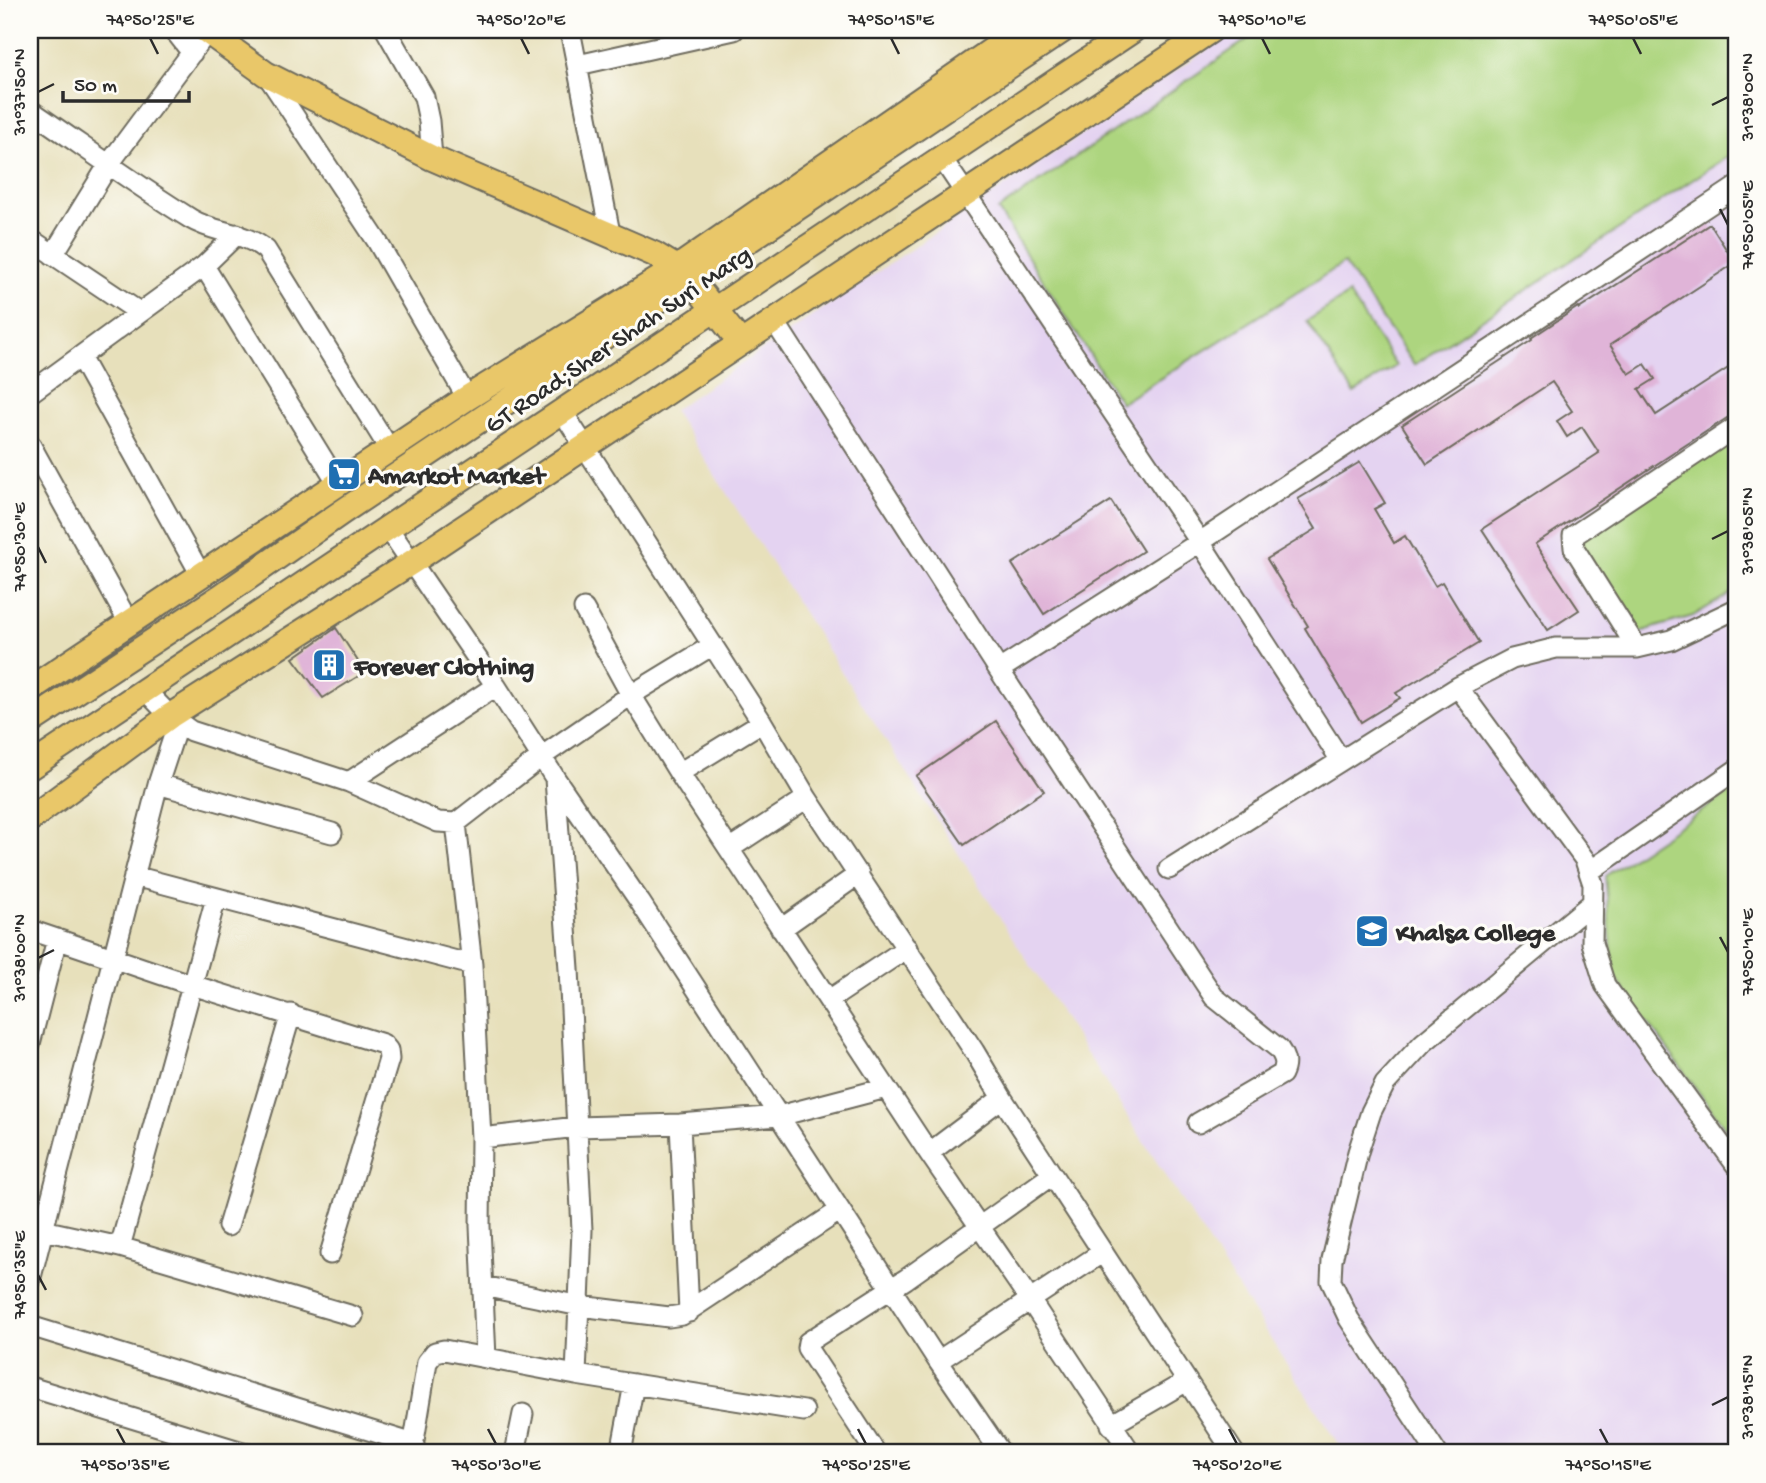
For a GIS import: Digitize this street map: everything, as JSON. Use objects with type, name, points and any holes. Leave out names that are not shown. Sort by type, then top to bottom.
[{"type":"main road","points":[[30,689],[467,398],[684,274],[1021,30]]},
{"type":"main road","name":"GT Road;Sher Shah Suri Marg","points":[[30,722],[220,597],[684,274],[1063,30]]},
{"type":"main road","name":"GT Road;Sher Shah Suri Marg","points":[[30,767],[713,308],[1133,30]]},
{"type":"main road","points":[[30,819],[174,720],[1211,30]]},
{"type":"main road","points":[[206,31],[266,74],[432,158],[610,233],[684,274],[741,343]]},
{"type":"street","points":[[174,30],[192,53]]},
{"type":"street","points":[[386,30],[424,97],[432,158]]},
{"type":"street","points":[[570,30],[610,233]]},
{"type":"street","points":[[578,65],[734,30]]},
{"type":"street","points":[[52,255],[109,164],[206,31]]},
{"type":"street","points":[[266,74],[377,241],[467,398]]},
{"type":"street","points":[[30,110],[195,221],[237,234],[258,244],[273,259],[390,450]]},
{"type":"street","points":[[941,157],[1200,542],[1340,760]]},
{"type":"street","points":[[999,670],[1200,542],[1736,187]]},
{"type":"street","points":[[30,393],[204,266],[237,234]]},
{"type":"street","points":[[30,239],[139,312]]},
{"type":"street","points":[[204,266],[339,485]]},
{"type":"street","points":[[775,322],[999,670],[1214,996],[1283,1055],[1286,1061],[1282,1074],[1198,1123]]},
{"type":"street","points":[[80,356],[201,575]]},
{"type":"street","points":[[562,411],[762,722],[807,798],[1234,1453]]},
{"type":"street","points":[[1637,648],[1574,548],[1573,536],[1736,427]]},
{"type":"street","points":[[30,444],[130,623]]},
{"type":"street","points":[[388,528],[640,902],[937,1361],[1001,1453]]},
{"type":"street","points":[[584,609],[631,695],[679,773],[929,1153],[1131,1453]]},
{"type":"street","points":[[1169,869],[1458,687],[1512,659],[1556,648],[1637,648],[1671,640],[1736,609]]},
{"type":"street","points":[[145,690],[174,720],[199,734],[349,782],[438,822],[456,823],[541,757],[631,695],[713,645]]},
{"type":"street","points":[[349,782],[496,685]]},
{"type":"street","points":[[1458,687],[1585,860],[1593,884],[1592,943],[1605,985],[1736,1165]]},
{"type":"street","points":[[30,1281],[174,720]]},
{"type":"street","points":[[679,773],[762,722]]},
{"type":"street","points":[[1590,871],[1736,770]]},
{"type":"street","points":[[555,778],[569,969],[582,1230],[576,1375]]},
{"type":"street","points":[[158,783],[332,833]]},
{"type":"street","points":[[729,849],[807,798]]},
{"type":"street","points":[[456,823],[472,965],[481,1138],[480,1226],[486,1358]]},
{"type":"street","points":[[781,929],[859,874]]},
{"type":"street","points":[[134,876],[472,965]]},
{"type":"street","points":[[120,1247],[216,898]]},
{"type":"street","points":[[1437,1453],[1349,1319],[1331,1281],[1332,1260],[1358,1152],[1371,1112],[1385,1084],[1423,1043],[1593,902]]},
{"type":"street","points":[[30,930],[191,985],[383,1044],[389,1054],[330,1254]]},
{"type":"street","points":[[30,1044],[57,939]]},
{"type":"street","points":[[829,1000],[907,948]]},
{"type":"street","points":[[228,1226],[290,1014]]},
{"type":"street","points":[[481,1138],[577,1127],[680,1124],[779,1116],[886,1088]]},
{"type":"street","points":[[929,1153],[1002,1098]]},
{"type":"street","points":[[680,1124],[690,1312]]},
{"type":"street","points":[[876,1453],[807,1348],[808,1342],[891,1289],[1052,1175]]},
{"type":"street","points":[[483,1286],[580,1306],[669,1317],[690,1312],[839,1210]]},
{"type":"street","points":[[43,1230],[120,1247],[353,1316]]},
{"type":"street","points":[[937,1361],[1102,1252]]},
{"type":"street","points":[[30,1326],[413,1448],[423,1379],[430,1356],[444,1350],[576,1375],[804,1411]]},
{"type":"street","points":[[1111,1425],[1186,1381]]},
{"type":"street","points":[[621,1453],[634,1384]]},
{"type":"street","points":[[30,1387],[246,1453]]},
{"type":"street","points":[[515,1453],[523,1414]]},
{"type":"shaded area","name":"Khalsa College","points":[[1236,30],[1736,30],[1736,1453],[1344,1453],[673,410]]},
{"type":"green space","points":[[1261,30],[1736,30],[1736,151],[1414,365],[1344,263],[1121,403],[998,210]]},
{"type":"green space","points":[[1349,294],[1396,366],[1354,393],[1307,321]]},
{"type":"green space","points":[[1736,434],[1736,590],[1693,616],[1633,634],[1574,541]]},
{"type":"green space","points":[[1736,788],[1736,1143],[1614,976],[1605,876]]},
{"type":"building","points":[[1710,224],[1735,263],[1610,345],[1629,374],[1645,364],[1655,379],[1639,389],[1656,415],[1736,363],[1736,412],[1535,544],[1579,610],[1548,630],[1482,529],[1599,453],[1582,427],[1567,437],[1557,421],[1572,411],[1552,382],[1427,464],[1402,425],[1578,307],[1579,309]]},
{"type":"building","points":[[1360,462],[1385,503],[1374,509],[1394,543],[1405,536],[1435,586],[1442,582],[1479,643],[1396,693],[1400,698],[1361,722],[1267,559],[1316,529],[1298,499]]},
{"type":"building","points":[[1111,501],[1143,551],[1044,614],[1012,564]]},
{"type":"building","name":"Forever Clothing","points":[[336,628],[365,672],[323,698],[293,658]]},
{"type":"building","points":[[996,721],[1044,791],[964,845],[916,776]]},
{"type":"place","name":"Amarkot Market","points":[[344,474]]},
{"type":"place","name":"Forever Clothing","points":[[329,665]]},
{"type":"place","name":"Khalsa College","points":[[1372,931]]}]
